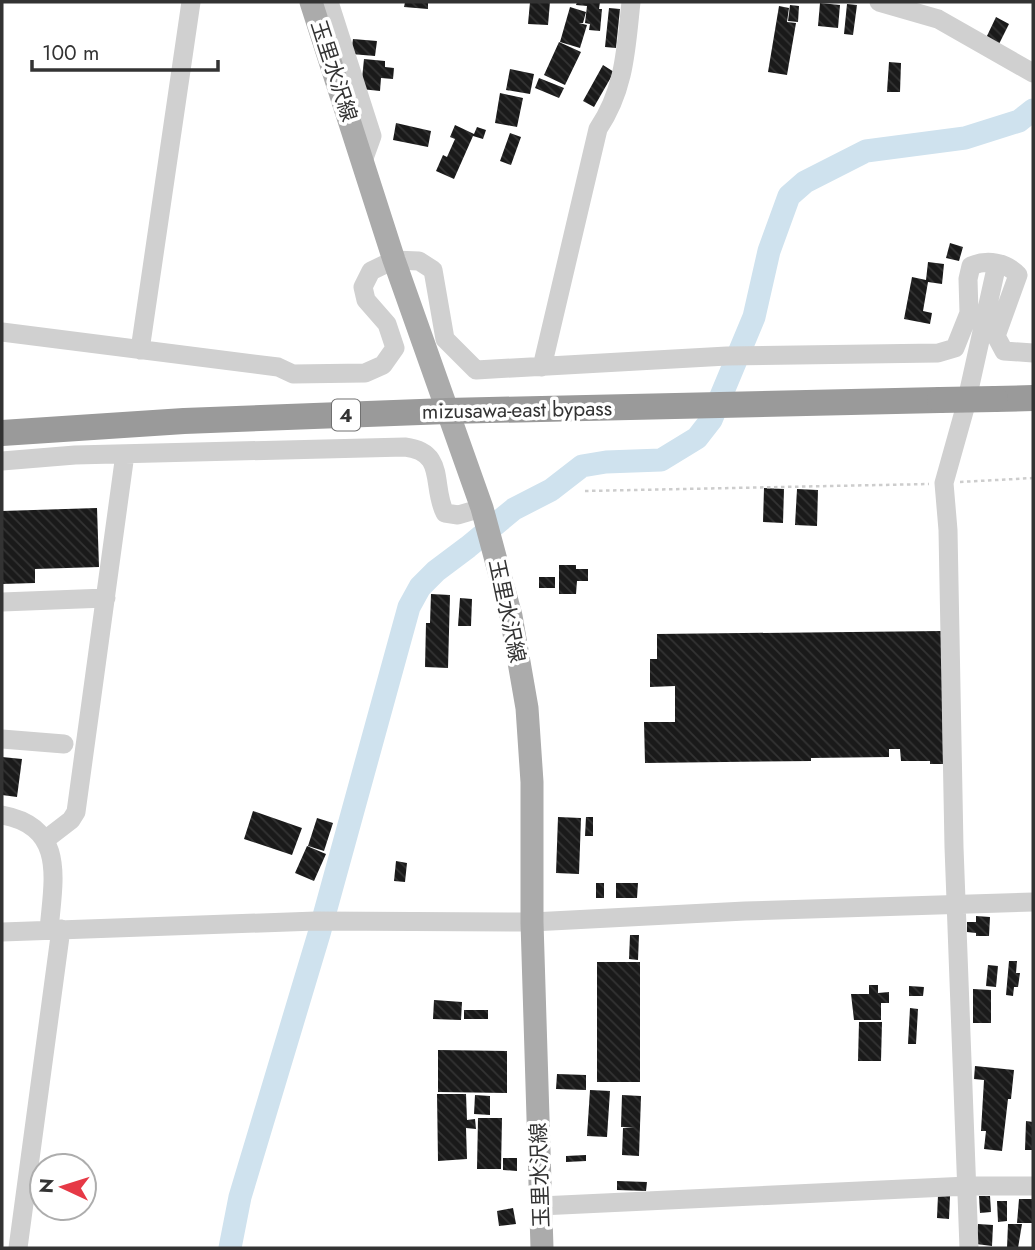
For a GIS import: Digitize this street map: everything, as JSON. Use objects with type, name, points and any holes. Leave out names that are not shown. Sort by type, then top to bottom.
[{"type":"highway","name":"mizusawa-east bypass","points":[[2,433],[184,421],[447,411],[1033,398]]},
{"type":"main road","name":"玉里水沢線","points":[[311,2],[394,260],[482,508],[511,615],[527,708],[532,782],[532,922],[542,1248]]},
{"type":"street","points":[[141,350],[191,2]]},
{"type":"street","points":[[329,2],[372,136],[363,161]]},
{"type":"street","points":[[542,367],[598,129],[611,110],[624,70],[631,2]]},
{"type":"street","points":[[878,2],[938,19],[1033,73]]},
{"type":"street","points":[[2,332],[278,366],[293,374],[365,373],[383,365],[395,348],[387,324],[366,300],[363,286],[371,271],[394,260],[419,261],[433,270],[445,339],[476,370],[727,356],[938,353],[955,348],[969,313],[968,279],[971,266],[982,261],[1010,267],[1018,275],[996,336],[1004,351],[1033,353]]},
{"type":"street","points":[[970,1248],[957,904],[948,530],[944,483],[965,408],[997,264]]},
{"type":"street","points":[[2,461],[125,454],[413,448],[431,459],[436,472],[439,499],[445,513],[458,516],[482,508]]},
{"type":"street","points":[[46,840],[76,813],[125,454]]},
{"type":"street","points":[[2,602],[106,598]]},
{"type":"street","points":[[2,739],[64,744]]},
{"type":"street","points":[[2,815],[31,826],[46,840],[53,860],[55,930],[18,1248]]},
{"type":"street","points":[[2,932],[324,921],[532,922],[745,911],[1033,902]]},
{"type":"street","points":[[540,1206],[968,1186],[1033,1186]]},
{"type":"path","points":[[585,491],[944,483],[1033,478]]},
{"type":"building","points":[[405,2],[428,2],[428,9],[404,7]]},
{"type":"building","points":[[530,2],[550,2],[548,25],[528,24]]},
{"type":"building","points":[[577,2],[600,2],[600,31],[589,30],[590,24],[585,23],[587,6],[576,5]]},
{"type":"building","points":[[820,3],[840,5],[838,28],[818,26]]},
{"type":"building","points":[[847,4],[857,5],[853,35],[844,34]]},
{"type":"building","points":[[790,5],[799,6],[798,22],[788,21]]},
{"type":"building","points":[[779,6],[789,8],[787,22],[796,23],[787,75],[768,72]]},
{"type":"building","points":[[570,7],[586,12],[583,23],[579,23],[587,25],[580,48],[560,42]]},
{"type":"building","points":[[609,8],[620,9],[616,48],[605,47]]},
{"type":"building","points":[[996,17],[1009,24],[999,44],[986,38]]},
{"type":"building","points":[[353,39],[377,41],[375,56],[351,54]]},
{"type":"building","points":[[559,42],[581,52],[565,85],[544,75]]},
{"type":"building","points":[[364,59],[385,61],[385,67],[394,68],[393,79],[381,78],[380,91],[361,89]]},
{"type":"building","points":[[889,62],[901,63],[900,92],[887,92]]},
{"type":"building","points":[[603,65],[614,72],[594,107],[583,101]]},
{"type":"building","points":[[510,69],[534,74],[530,94],[506,90]]},
{"type":"building","points":[[539,78],[564,88],[559,98],[535,88]]},
{"type":"building","points":[[500,93],[523,98],[517,127],[495,123]]},
{"type":"building","points":[[396,123],[431,131],[428,147],[393,140]]},
{"type":"building","points":[[455,125],[474,134],[477,127],[486,130],[483,139],[473,136],[454,179],[436,171],[443,155],[447,157],[455,139],[450,137]]},
{"type":"building","points":[[510,133],[521,137],[511,165],[500,161]]},
{"type":"building","points":[[950,243],[963,247],[959,261],[946,258]]},
{"type":"building","points":[[928,262],[944,264],[942,284],[928,282],[923,311],[932,313],[930,324],[904,319],[912,277],[926,280]]},
{"type":"building","points":[[764,488],[784,489],[783,523],[763,522]]},
{"type":"building","points":[[797,489],[818,490],[817,526],[795,525]]},
{"type":"building","points":[[97,508],[99,567],[35,569],[35,583],[2,584],[2,511]]},
{"type":"building","points":[[559,565],[576,565],[576,569],[588,569],[588,581],[577,581],[576,594],[559,594]]},
{"type":"building","points":[[539,577],[555,577],[555,588],[539,588]]},
{"type":"building","points":[[431,594],[450,595],[448,668],[425,667],[426,623],[430,623]]},
{"type":"building","points":[[460,598],[472,599],[471,626],[458,626]]},
{"type":"building","points":[[942,631],[943,764],[901,761],[900,749],[889,749],[889,757],[645,763],[644,722],[675,722],[675,686],[650,687],[650,659],[657,659],[657,634]]},
{"type":"building","points":[[2,757],[22,759],[17,797],[2,795]]},
{"type":"building","points":[[253,811],[302,828],[292,855],[244,839]]},
{"type":"building","points":[[558,817],[581,818],[579,874],[556,873]]},
{"type":"building","points":[[586,817],[593,817],[593,836],[585,836]]},
{"type":"building","points":[[317,818],[333,823],[324,851],[308,846]]},
{"type":"building","points":[[307,846],[326,854],[314,881],[295,873]]},
{"type":"building","points":[[396,861],[407,863],[405,882],[394,881]]},
{"type":"building","points":[[596,883],[604,883],[604,898],[596,898]]},
{"type":"building","points":[[616,883],[638,883],[637,898],[616,898]]},
{"type":"building","points":[[976,916],[990,917],[989,936],[976,936],[976,933],[967,932],[967,922],[976,922]]},
{"type":"building","points":[[630,935],[639,935],[638,960],[629,959]]},
{"type":"building","points":[[1009,961],[1017,961],[1016,973],[1020,973],[1018,987],[1014,987],[1013,996],[1006,995]]},
{"type":"building","points":[[597,962],[640,962],[640,1082],[597,1082]]},
{"type":"building","points":[[988,965],[998,966],[996,987],[986,986]]},
{"type":"building","points":[[869,985],[878,985],[878,993],[889,992],[889,1003],[881,1003],[881,1020],[854,1020],[851,994],[869,994]]},
{"type":"building","points":[[909,986],[924,987],[923,996],[909,996]]},
{"type":"building","points":[[973,989],[991,990],[991,1023],[973,1023]]},
{"type":"building","points":[[434,1000],[462,1002],[461,1020],[433,1019]]},
{"type":"building","points":[[910,1008],[918,1009],[916,1044],[908,1044]]},
{"type":"building","points":[[464,1010],[488,1010],[488,1019],[464,1019]]},
{"type":"building","points":[[859,1022],[882,1022],[881,1061],[858,1061]]},
{"type":"building","points":[[438,1050],[507,1051],[507,1093],[438,1092]]},
{"type":"building","points":[[975,1066],[1014,1070],[1002,1151],[984,1149],[986,1131],[981,1131],[984,1080],[974,1079]]},
{"type":"building","points":[[557,1074],[586,1075],[586,1090],[556,1089]]},
{"type":"building","points":[[590,1090],[610,1091],[607,1137],[587,1136]]},
{"type":"building","points":[[437,1094],[466,1094],[467,1120],[475,1119],[476,1129],[466,1128],[467,1159],[438,1161]]},
{"type":"building","points":[[475,1095],[490,1096],[490,1115],[474,1114]]},
{"type":"building","points":[[622,1095],[641,1096],[639,1156],[622,1155],[623,1128],[634,1127],[621,1127]]},
{"type":"building","points":[[478,1118],[502,1118],[501,1169],[477,1169]]},
{"type":"building","points":[[1026,1121],[1033,1122],[1033,1150],[1025,1150]]},
{"type":"building","points":[[586,1155],[586,1161],[566,1162],[566,1156]]},
{"type":"building","points":[[503,1158],[517,1158],[517,1171],[503,1170]]},
{"type":"building","points":[[617,1181],[647,1182],[646,1191],[617,1190]]},
{"type":"building","points":[[938,1195],[950,1196],[949,1219],[937,1218]]},
{"type":"building","points":[[979,1196],[990,1196],[991,1212],[980,1213]]},
{"type":"building","points":[[1019,1199],[1033,1199],[1033,1223],[1017,1223]]},
{"type":"building","points":[[997,1201],[1007,1201],[1007,1221],[998,1222]]},
{"type":"building","points":[[513,1208],[516,1224],[499,1226],[497,1211]]},
{"type":"building","points":[[978,1224],[993,1225],[992,1246],[976,1244]]},
{"type":"building","points":[[1008,1224],[1022,1224],[1018,1248],[1007,1248]]},
{"type":"waterway","points":[[230,1248],[240,1197],[319,934],[409,607],[420,587],[514,509],[551,490],[582,466],[606,462],[661,460],[697,438],[711,420],[754,317],[769,251],[789,196],[805,182],[866,151],[965,138],[1019,121],[1033,110]]}]
